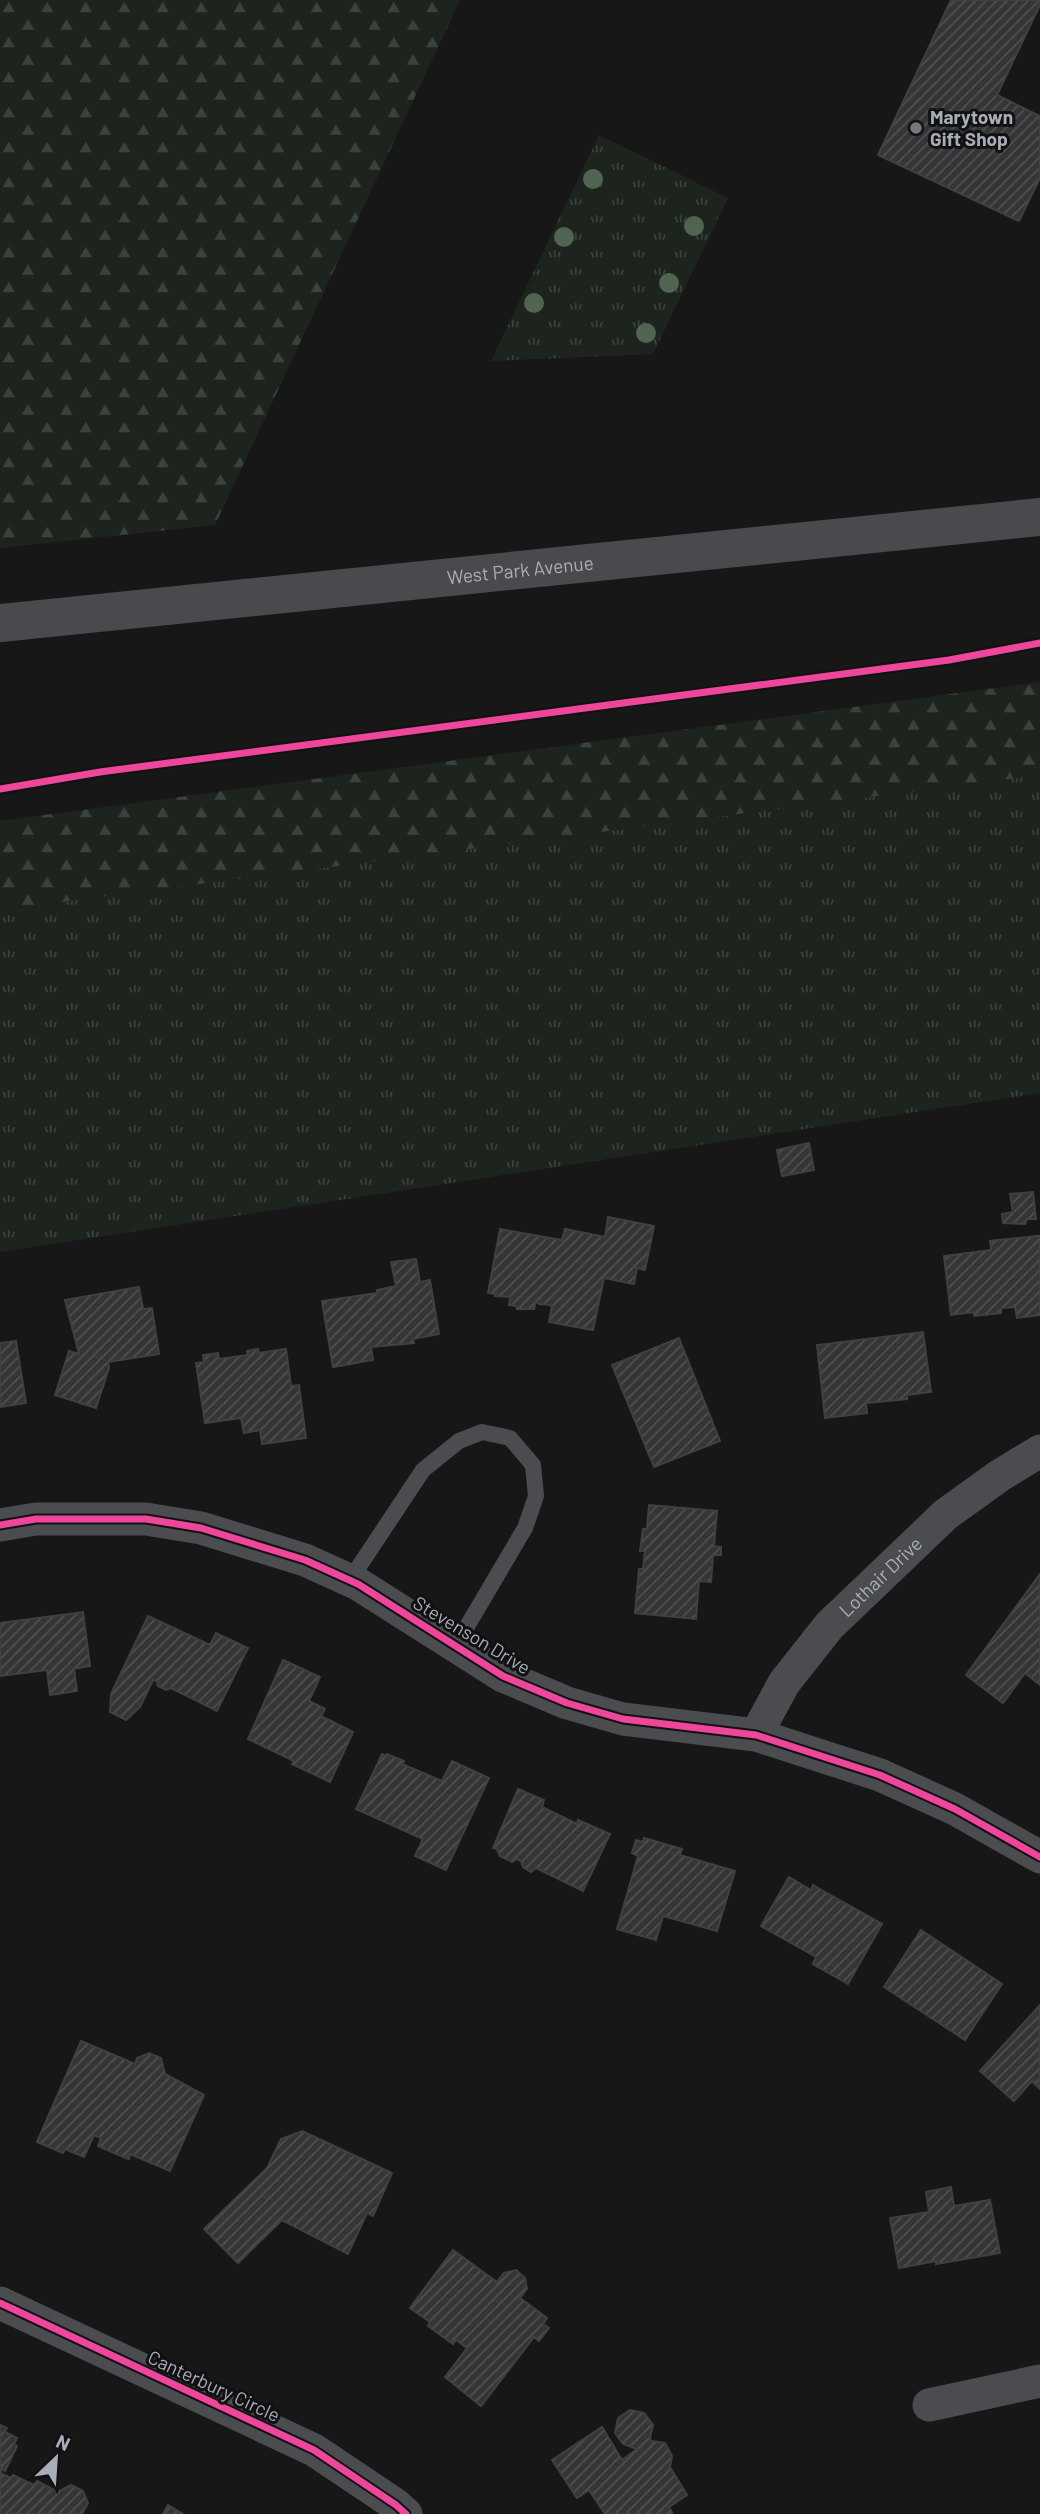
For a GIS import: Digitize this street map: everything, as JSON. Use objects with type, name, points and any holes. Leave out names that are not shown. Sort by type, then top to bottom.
[{"type":"main road","name":"West Park Avenue","points":[[0,623],[1040,517]]},
{"type":"street","name":"Lothair Drive","points":[[756,1735],[784,1682],[829,1626],[945,1515],[999,1476],[1040,1451]]},
{"type":"street","name":"Stevenson Drive","points":[[0,1525],[36,1519],[146,1519],[201,1528],[305,1560],[350,1580],[503,1676],[566,1703],[623,1719],[756,1735],[880,1775],[955,1809],[1040,1857]]},
{"type":"street","name":"Canterbury Circle","points":[[0,2303],[314,2450],[396,2505],[405,2514]]},
{"type":"street","points":[[929,2405],[1040,2381]]},
{"type":"lane","points":[[350,1580],[424,1470],[459,1441],[482,1432],[510,1438],[534,1465],[536,1496],[525,1528],[456,1645]]},
{"type":"green space","points":[[0,0],[460,0],[215,525],[0,548]]},
{"type":"green space","points":[[599,135],[728,198],[653,354],[491,361]]},
{"type":"green space","points":[[1040,682],[1040,775],[0,910],[0,821]]},
{"type":"green space","points":[[1040,775],[1040,1093],[0,1252],[0,910]]},
{"type":"building","points":[[951,0],[1040,0],[997,95],[1040,116],[1040,178],[1019,221],[878,155]]},
{"type":"building","points":[[809,1143],[814,1170],[782,1176],[777,1150]]},
{"type":"building","points":[[1033,1192],[1036,1219],[1027,1219],[1025,1224],[1003,1223],[1002,1214],[1013,1212],[1010,1194]]},
{"type":"building","points":[[608,1217],[654,1226],[645,1270],[637,1268],[634,1284],[604,1278],[593,1330],[549,1322],[550,1305],[536,1301],[534,1309],[517,1309],[516,1306],[509,1305],[510,1297],[488,1293],[500,1229],[562,1240],[565,1229],[605,1237]]},
{"type":"building","points":[[1040,1236],[1040,1315],[1017,1318],[1015,1307],[1001,1308],[1001,1313],[951,1315],[944,1256],[991,1250],[990,1241]]},
{"type":"building","points":[[416,1259],[420,1282],[430,1280],[439,1334],[413,1339],[414,1343],[371,1347],[373,1360],[333,1367],[322,1301],[377,1293],[377,1290],[396,1286],[391,1262]]},
{"type":"building","points":[[139,1287],[143,1309],[152,1308],[159,1354],[108,1362],[109,1368],[96,1408],[55,1395],[69,1351],[79,1354],[65,1300]]},
{"type":"building","points":[[923,1332],[931,1392],[907,1395],[907,1399],[866,1403],[867,1413],[825,1418],[817,1345]]},
{"type":"building","points":[[679,1338],[720,1441],[654,1467],[612,1365]]},
{"type":"building","points":[[16,1341],[26,1403],[0,1407],[0,1343]]},
{"type":"building","points":[[258,1349],[259,1353],[286,1349],[291,1386],[299,1385],[306,1438],[262,1444],[260,1430],[244,1433],[241,1418],[205,1423],[196,1363],[204,1362],[203,1355],[218,1353],[219,1359],[248,1355],[247,1351]]},
{"type":"building","points":[[649,1505],[717,1511],[714,1546],[721,1547],[721,1555],[713,1555],[711,1582],[699,1581],[696,1619],[635,1613],[639,1569],[643,1569],[645,1551],[640,1551],[643,1529],[647,1529]]},
{"type":"building","points":[[1040,1574],[1040,1685],[1025,1673],[1003,1703],[966,1675]]},
{"type":"building","points":[[83,1612],[90,1666],[74,1669],[77,1691],[50,1695],[47,1670],[0,1676],[0,1623]]},
{"type":"building","points":[[148,1616],[210,1645],[216,1633],[248,1648],[217,1711],[171,1688],[166,1690],[153,1680],[140,1707],[126,1720],[110,1712],[111,1694]]},
{"type":"building","points":[[283,1660],[320,1677],[309,1701],[325,1709],[321,1716],[353,1732],[330,1782],[248,1739]]},
{"type":"building","points":[[382,1754],[404,1761],[402,1764],[442,1781],[452,1761],[489,1778],[446,1870],[415,1856],[423,1839],[356,1809]]},
{"type":"building","points":[[518,1789],[544,1800],[542,1807],[577,1824],[578,1820],[610,1834],[583,1891],[536,1868],[531,1872],[523,1867],[521,1861],[517,1859],[512,1862],[500,1856],[497,1849],[493,1848]]},
{"type":"building","points":[[644,1838],[682,1849],[680,1855],[735,1871],[717,1931],[663,1916],[656,1940],[617,1929],[638,1856],[632,1853],[636,1840],[643,1842]]},
{"type":"building","points":[[789,1877],[811,1890],[813,1885],[882,1924],[848,1984],[813,1964],[816,1957],[761,1926]]},
{"type":"building","points":[[921,1930],[1002,1984],[965,2040],[884,1987]]},
{"type":"building","points":[[1040,2005],[1040,2089],[1032,2081],[1014,2101],[980,2071]]},
{"type":"building","points":[[81,2041],[135,2064],[137,2058],[149,2053],[161,2058],[165,2074],[204,2095],[170,2171],[130,2154],[129,2159],[98,2146],[101,2138],[94,2135],[84,2157],[65,2149],[63,2153],[37,2142]]},
{"type":"building","points":[[302,2131],[392,2173],[373,2216],[367,2213],[348,2254],[282,2220],[238,2263],[204,2229],[267,2168],[281,2139]]},
{"type":"building","points":[[951,2187],[954,2206],[990,2200],[1000,2253],[899,2268],[890,2218],[929,2212],[926,2192]]},
{"type":"building","points":[[453,2250],[497,2282],[504,2273],[516,2270],[525,2278],[527,2289],[520,2298],[547,2318],[543,2324],[549,2328],[539,2341],[534,2337],[481,2406],[445,2377],[467,2348],[456,2340],[453,2344],[428,2326],[430,2322],[410,2308]]},
{"type":"building","points":[[630,2410],[644,2413],[653,2425],[651,2441],[665,2443],[672,2456],[670,2467],[687,2495],[669,2507],[673,2514],[605,2514],[589,2490],[577,2498],[552,2460],[602,2427],[622,2460],[637,2449],[623,2444],[615,2433],[618,2418]]},
{"type":"building","points":[[0,2425],[7,2428],[5,2432],[17,2438],[14,2444],[17,2446],[5,2471],[2,2469],[0,2473]]},
{"type":"building","points":[[0,2473],[11,2478],[13,2475],[34,2485],[37,2481],[58,2492],[71,2485],[83,2491],[88,2503],[82,2514],[0,2514]]},
{"type":"building","points":[[168,2505],[183,2514],[163,2514]]},
{"type":"cycle path","points":[[0,789],[100,772],[949,660],[1040,643]]},
{"type":"cycle path","points":[[0,1525],[36,1519],[146,1519],[201,1528],[305,1560],[358,1584],[503,1676],[567,1703],[623,1719],[756,1735],[880,1775],[955,1809],[1040,1857]]},
{"type":"cycle path","points":[[0,2303],[314,2450],[406,2514]]},
{"type":"place","name":"Marytown Gift Shop","points":[[916,128]]}]
